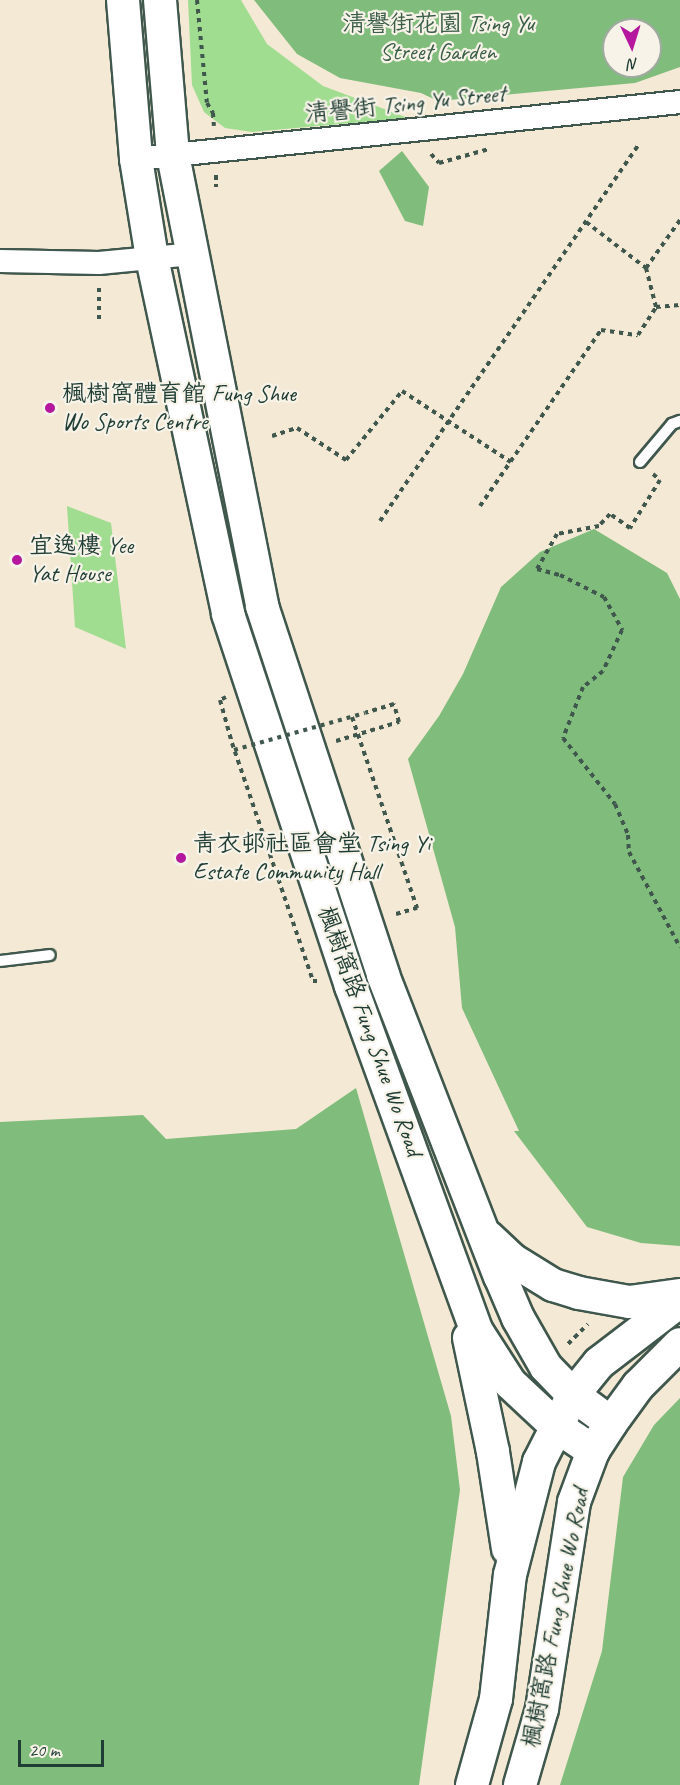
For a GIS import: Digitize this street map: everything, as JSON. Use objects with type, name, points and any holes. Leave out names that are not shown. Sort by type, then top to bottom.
[{"type":"main road","name":"楓樹窩路 Fung Shue Wo Road","points":[[123,0],[136,159],[152,258],[228,614],[351,986],[476,1330],[493,1363],[556,1426],[593,1451]]},
{"type":"main road","name":"楓樹窩路 Fung Shue Wo Road","points":[[160,0],[172,155],[262,606],[384,975],[481,1230],[532,1347],[573,1395],[611,1422],[593,1451],[574,1502],[542,1709],[520,1785]]},
{"type":"main road","points":[[481,1230],[514,1261],[553,1285],[579,1293],[629,1302],[680,1295]]},
{"type":"main road","points":[[455,1276],[493,1452],[510,1575]]},
{"type":"main road","points":[[510,1575],[532,1483],[556,1426],[573,1395],[599,1363],[680,1301]]},
{"type":"main road","points":[[611,1422],[638,1386],[680,1344]]},
{"type":"main road","name":"楓樹窩路 Fung Shue Wo Road","points":[[471,1785],[496,1698],[510,1575]]},
{"type":"street","name":"清譽街 Tsing Yu Street","points":[[136,159],[680,102]]},
{"type":"street","points":[[0,261],[99,263],[192,254]]},
{"type":"lane","points":[[640,462],[672,424],[680,421]]},
{"type":"lane","points":[[0,961],[50,955]]},
{"type":"path","points":[[202,0],[197,1],[207,103],[213,112]]},
{"type":"path","points":[[380,521],[638,145]]},
{"type":"path","points":[[646,268],[680,220]]},
{"type":"path","points":[[480,507],[601,330],[638,335],[656,307],[646,268],[586,222]]},
{"type":"path","points":[[656,307],[680,305]]},
{"type":"path","points":[[272,436],[297,428],[346,460],[402,391],[511,462]]},
{"type":"path","points":[[640,462],[660,480],[630,528],[610,514],[599,526],[557,534],[537,569],[560,575],[604,597],[622,630],[603,671],[583,687],[562,738],[615,804],[628,836],[628,852],[680,947]]},
{"type":"path","points":[[227,697],[220,700],[234,750],[313,981],[324,980]]},
{"type":"path","points":[[234,750],[394,704],[399,722],[335,741]]},
{"type":"path","points":[[352,717],[417,908],[396,914]]},
{"type":"green space","points":[[188,0],[241,0],[267,44],[323,86],[408,118],[252,132],[225,128],[204,112],[192,85]]},
{"type":"green space","name":"清譽街花園 Tsing Yu Street Garden","points":[[254,0],[680,0],[680,67],[662,73],[662,18],[602,18],[602,78],[649,78],[635,83],[438,101],[421,93],[340,78],[297,54]]},
{"type":"green space","points":[[402,151],[429,187],[423,226],[405,221],[379,171]]},
{"type":"green space","points":[[67,506],[111,523],[126,649],[75,627]]},
{"type":"green space","points":[[594,529],[667,573],[680,599],[680,1246],[641,1243],[587,1227],[514,1131],[519,1131],[462,1008],[455,927],[408,759],[439,716],[463,674],[501,587],[540,552]]},
{"type":"green space","points":[[356,1088],[451,1416],[460,1490],[419,1785],[0,1785],[0,1122],[143,1115],[166,1139],[296,1129]]},
{"type":"green space","points":[[680,1398],[680,1785],[560,1785],[602,1651],[623,1477],[654,1425]]},
{"type":"place","name":"楓樹窩體育館 Fung Shue Wo Sports Centre","points":[[50,408]]},
{"type":"place","name":"宜逸樓 Yee Yat House","points":[[17,560]]},
{"type":"place","name":"青衣邨社區會堂 Tsing Yi Estate Community Hall","points":[[181,858]]}]
